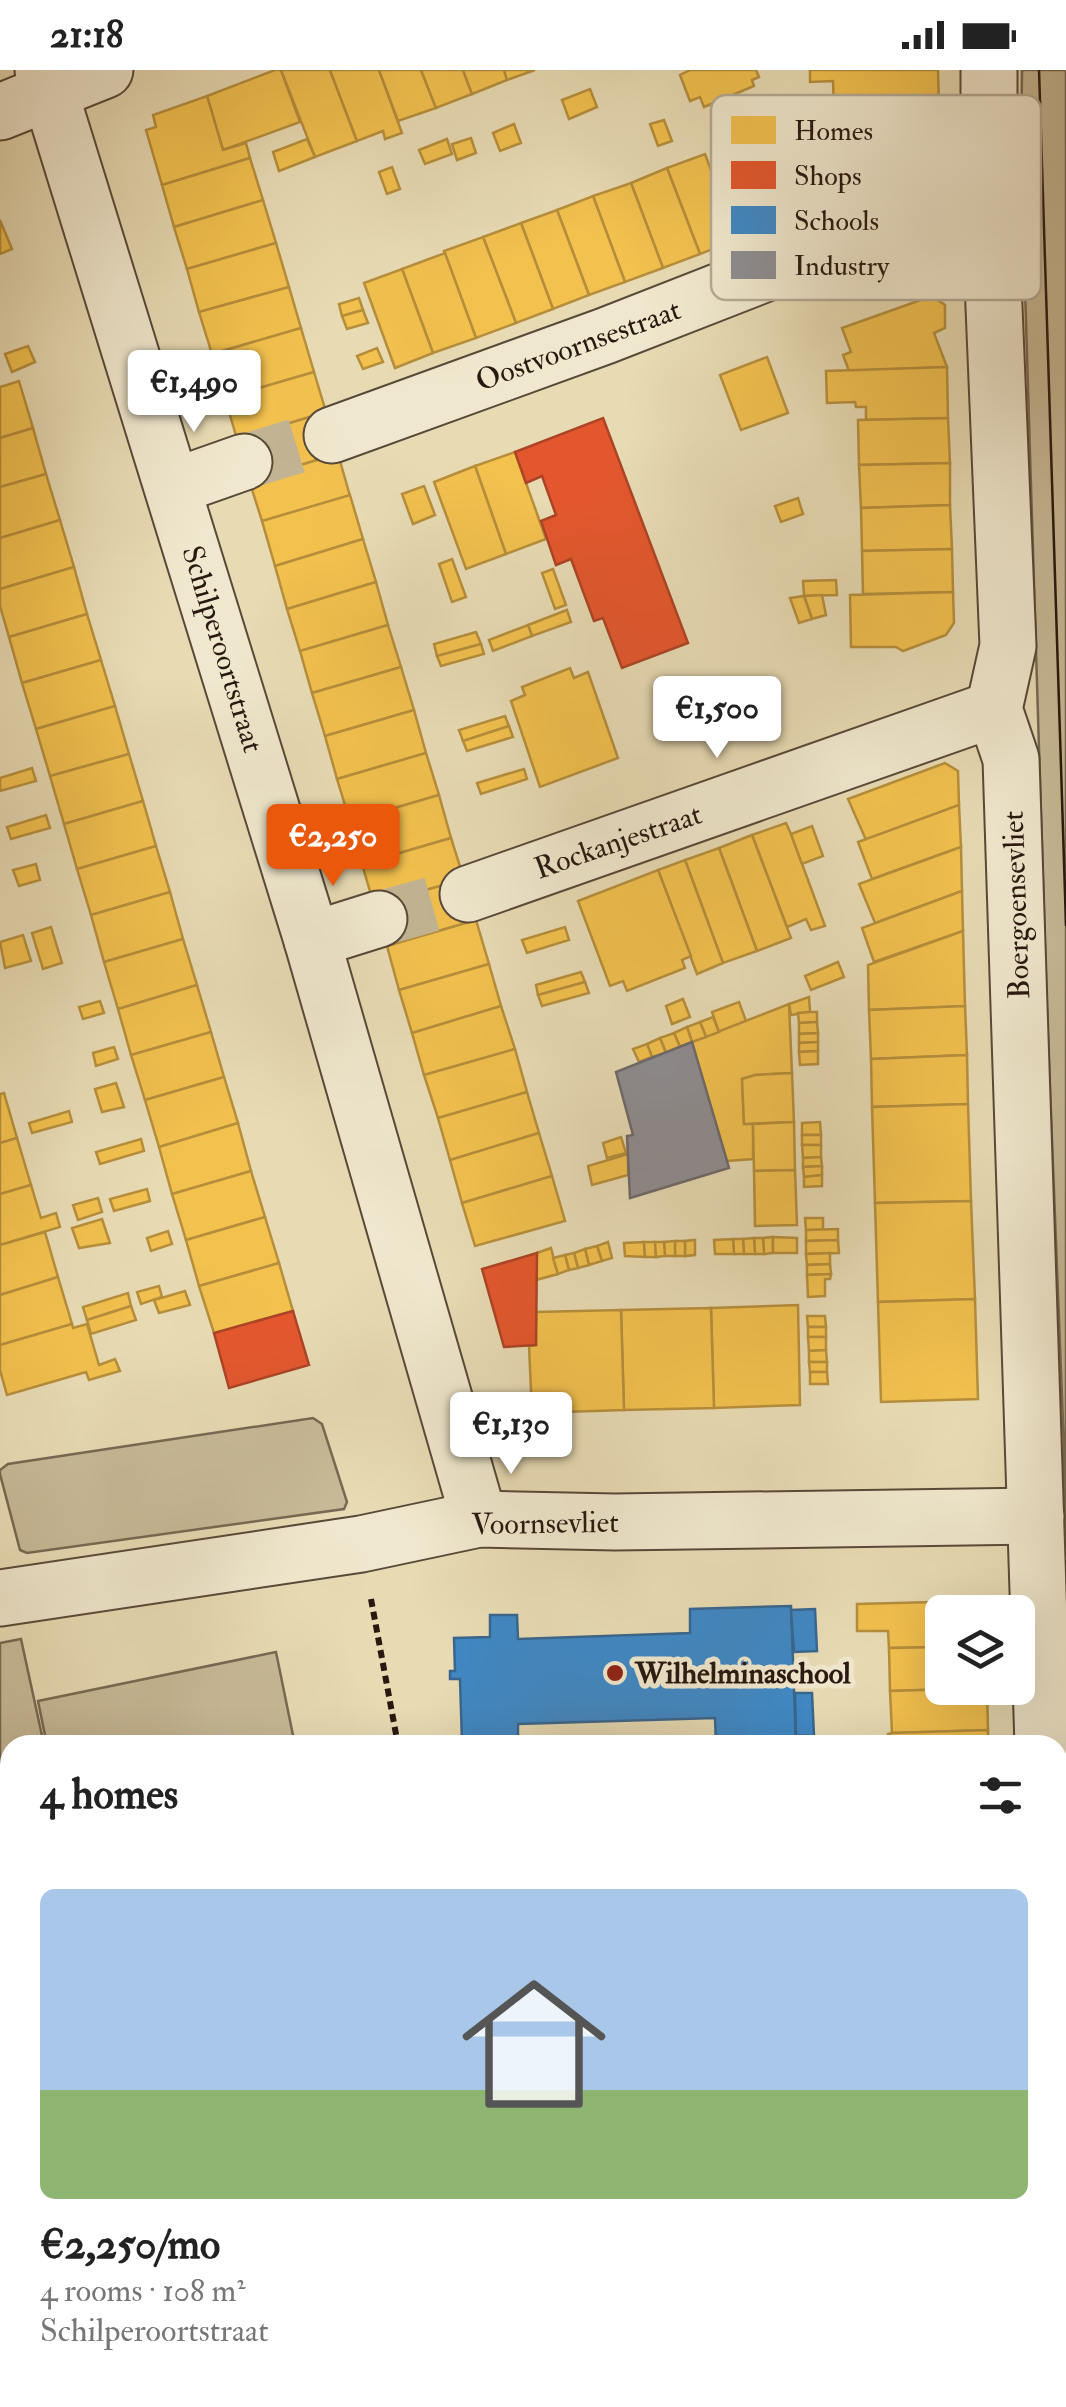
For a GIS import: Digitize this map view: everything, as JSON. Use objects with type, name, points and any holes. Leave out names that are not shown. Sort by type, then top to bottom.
[{"type":"street","points":[[0,112],[48,80],[105,70]]},
{"type":"street","points":[[989,70],[989,95]]},
{"type":"street","name":"Schilperoortstraat","points":[[48,80],[312,940],[479,1519]]},
{"type":"street","name":"Oostvoornsestraat","points":[[332,435],[711,295]]},
{"type":"street","points":[[994,300],[1008,646],[994,708]]},
{"type":"street","points":[[173,488],[244,462]]},
{"type":"street","name":"Rockanjestraat","points":[[468,894],[994,708]]},
{"type":"street","name":"Boergoensevliet","points":[[994,708],[1012,759],[1043,1735]]},
{"type":"street","points":[[312,940],[379,919]]},
{"type":"street","name":"Voornsevliet","points":[[0,1598],[361,1544],[479,1519],[615,1522],[1036,1516]]},
{"type":"path","points":[[361,1544],[396,1735]]},
{"type":"shaded area","points":[[1022,70],[1066,70],[1066,1604],[1025,300],[1041,300],[1041,95],[1022,95]]},
{"type":"shaded area","points":[[313,1418],[322,1424],[347,1502],[344,1509],[27,1553],[20,1550],[0,1474],[8,1464]]},
{"type":"shaded area","points":[[21,1639],[42,1735],[0,1735],[0,1643]]},
{"type":"shaded area","points":[[276,1652],[293,1735],[45,1735],[38,1701]]},
{"type":"building: Homes","points":[[281,70],[300,122],[223,150],[207,96]]},
{"type":"building: Homes","points":[[281,70],[330,70],[357,141],[315,157]]},
{"type":"building: Homes","points":[[330,70],[379,70],[402,133],[385,139],[383,131],[357,141]]},
{"type":"building: Homes","points":[[379,70],[421,70],[436,108],[398,121]]},
{"type":"building: Homes","points":[[421,70],[463,70],[472,94],[436,108]]},
{"type":"building: Homes","points":[[463,70],[504,70],[507,80],[472,94]]},
{"type":"building: Homes","points":[[504,70],[535,70],[507,80]]},
{"type":"building: Homes","points":[[690,70],[756,70],[759,77],[752,80],[754,86],[733,95],[711,95],[711,104],[704,107],[700,97],[690,101],[680,75]]},
{"type":"building: Homes","points":[[810,70],[938,70],[939,95],[834,95],[833,81],[810,82]]},
{"type":"building: Homes","points":[[590,89],[597,107],[569,119],[562,100]]},
{"type":"building: Homes","points":[[207,96],[223,150],[246,143],[250,158],[162,185],[146,130],[156,127],[153,115]]},
{"type":"building: Homes","points":[[664,120],[672,141],[658,146],[650,124]]},
{"type":"building: Homes","points":[[514,124],[521,143],[500,151],[493,133]]},
{"type":"building: Homes","points":[[471,138],[476,153],[457,160],[452,144]]},
{"type":"building: Homes","points":[[307,139],[315,157],[279,171],[273,152]]},
{"type":"building: Homes","points":[[447,139],[452,154],[425,164],[419,150]]},
{"type":"building: Homes","points":[[705,154],[711,170],[711,250],[700,254],[667,168]]},
{"type":"building: Homes","points":[[250,158],[263,200],[174,227],[162,185]]},
{"type":"building: Homes","points":[[392,167],[400,189],[387,194],[379,172]]},
{"type":"building: Homes","points":[[667,168],[700,254],[663,268],[631,183]]},
{"type":"building: Homes","points":[[631,183],[663,268],[625,282],[593,196]]},
{"type":"building: Homes","points":[[593,196],[625,282],[589,295],[557,210]]},
{"type":"building: Homes","points":[[263,200],[276,243],[187,269],[174,227]]},
{"type":"building: Homes","points":[[557,210],[589,295],[553,309],[521,223]]},
{"type":"building: Homes","points":[[0,220],[12,249],[0,254]]},
{"type":"building: Homes","points":[[521,223],[553,309],[516,323],[483,237]]},
{"type":"building: Homes","points":[[483,237],[516,323],[476,338],[444,251]]},
{"type":"building: Homes","points":[[276,243],[289,287],[199,312],[187,269]]},
{"type":"building: Homes","points":[[445,253],[476,338],[433,353],[402,269]]},
{"type":"building: Homes","points":[[402,269],[433,353],[395,368],[364,283]]},
{"type":"building: Homes","points":[[289,287],[301,328],[212,354],[199,312]]},
{"type":"building: Homes","points":[[359,298],[363,310],[342,316],[339,304]]},
{"type":"building: Homes","points":[[921,300],[938,300],[945,305],[945,328],[934,333],[947,367],[849,371],[843,355],[851,352],[842,328]]},
{"type":"building: Homes","points":[[363,310],[368,323],[347,329],[342,316]]},
{"type":"building: Homes","points":[[301,328],[314,372],[225,398],[212,354]]},
{"type":"building: Homes","points":[[28,346],[35,362],[12,372],[5,354]]},
{"type":"building: Homes","points":[[377,348],[383,362],[363,369],[357,356]]},
{"type":"building: Homes","points":[[767,357],[788,413],[741,430],[720,375]]},
{"type":"building: Homes","points":[[947,367],[948,418],[866,420],[866,407],[856,407],[855,402],[827,403],[826,371]]},
{"type":"building: Homes","points":[[314,372],[326,412],[237,439],[225,398]]},
{"type":"building: Homes","points":[[19,381],[33,428],[0,438],[0,387]]},
{"type":"building: Homes","points":[[326,412],[338,454],[249,480],[237,439]]},
{"type":"building: Homes","points":[[948,418],[950,463],[859,465],[858,420]]},
{"type":"building: Homes","points":[[33,428],[46,474],[0,487],[0,438]]},
{"type":"building: Homes","points":[[515,452],[546,539],[506,554],[475,466]]},
{"type":"building: Homes","points":[[338,454],[350,496],[262,521],[249,480]]},
{"type":"building: Homes","points":[[950,463],[950,505],[861,508],[859,465]]},
{"type":"building: Homes","points":[[475,466],[506,554],[466,569],[434,482]]},
{"type":"building: Homes","points":[[46,474],[60,520],[0,538],[0,487]]},
{"type":"building: Homes","points":[[424,486],[435,515],[413,524],[402,494]]},
{"type":"building: Homes","points":[[350,495],[363,539],[275,566],[262,521]]},
{"type":"building: Homes","points":[[798,498],[803,514],[781,522],[775,506]]},
{"type":"building: Homes","points":[[950,505],[952,549],[862,551],[861,508]]},
{"type":"building: Homes","points":[[60,520],[74,567],[0,589],[0,538]]},
{"type":"building: Homes","points":[[363,539],[376,582],[287,609],[275,566]]},
{"type":"building: Homes","points":[[952,549],[953,592],[863,594],[862,551]]},
{"type":"building: Homes","points":[[452,559],[466,597],[452,602],[439,564]]},
{"type":"building: Homes","points":[[74,567],[87,614],[9,637],[0,606],[0,589]]},
{"type":"building: Homes","points":[[553,569],[566,605],[555,609],[542,573]]},
{"type":"building: Homes","points":[[836,580],[837,595],[804,596],[803,581]]},
{"type":"building: Homes","points":[[376,582],[388,625],[300,651],[287,609]]},
{"type":"building: Homes","points":[[953,592],[954,623],[946,635],[903,651],[896,647],[851,647],[850,595]]},
{"type":"building: Homes","points":[[822,595],[826,615],[812,619],[804,596]]},
{"type":"building: Homes","points":[[804,596],[812,619],[799,623],[790,598]]},
{"type":"building: Homes","points":[[567,610],[571,622],[532,636],[528,625]]},
{"type":"building: Homes","points":[[87,614],[101,660],[22,683],[9,637]]},
{"type":"building: Homes","points":[[388,625],[401,667],[312,693],[300,651]]},
{"type":"building: Homes","points":[[528,625],[532,636],[493,651],[489,640]]},
{"type":"building: Homes","points":[[476,632],[481,644],[437,656],[434,644]]},
{"type":"building: Homes","points":[[481,644],[484,654],[441,666],[437,656]]},
{"type":"building: Homes","points":[[101,660],[115,706],[36,729],[22,683]]},
{"type":"building: Homes","points":[[401,667],[414,710],[325,736],[312,693]]},
{"type":"building: Homes","points":[[570,668],[574,678],[588,672],[618,758],[540,787],[511,701],[525,695],[522,687]]},
{"type":"building: Homes","points":[[115,706],[129,754],[50,776],[36,729]]},
{"type":"building: Homes","points":[[414,710],[426,753],[337,779],[325,736]]},
{"type":"building: Homes","points":[[505,716],[509,726],[463,741],[459,730]]},
{"type":"building: Homes","points":[[509,726],[513,737],[467,751],[463,741]]},
{"type":"building: Homes","points":[[426,753],[439,795],[350,821],[337,779]]},
{"type":"building: Homes","points":[[129,754],[143,801],[64,824],[50,776]]},
{"type":"building: Homes","points":[[945,763],[958,771],[959,805],[866,840],[848,799]]},
{"type":"building: Homes","points":[[32,768],[36,781],[0,791],[0,778]]},
{"type":"building: Homes","points":[[524,769],[527,779],[481,794],[477,783]]},
{"type":"building: Homes","points":[[439,795],[451,838],[362,864],[350,821]]},
{"type":"building: Homes","points":[[143,801],[156,846],[77,869],[64,824]]},
{"type":"building: Homes","points":[[959,805],[961,847],[872,879],[858,842]]},
{"type":"building: Homes","points":[[46,815],[50,828],[11,839],[7,827]]},
{"type":"building: Homes","points":[[786,823],[825,926],[811,930],[806,919],[787,927],[752,835]]},
{"type":"building: Homes","points":[[812,826],[823,856],[802,864],[791,834]]},
{"type":"building: Homes","points":[[752,835],[791,938],[757,951],[719,848]]},
{"type":"building: Homes","points":[[451,838],[464,879],[374,905],[362,864]]},
{"type":"building: Homes","points":[[156,846],[170,892],[91,915],[77,869]]},
{"type":"building: Homes","points":[[961,847],[962,891],[875,923],[859,884]]},
{"type":"building: Homes","points":[[719,848],[757,951],[723,963],[685,860]]},
{"type":"building: Homes","points":[[685,860],[723,963],[697,974],[658,870]]},
{"type":"building: Homes","points":[[36,864],[40,880],[19,886],[13,870]]},
{"type":"building: Homes","points":[[658,870],[691,956],[682,960],[685,968],[627,991],[623,981],[610,986],[578,901]]},
{"type":"building: Homes","points":[[464,879],[476,920],[387,946],[374,905]]},
{"type":"building: Homes","points":[[962,891],[963,931],[874,962],[862,928]]},
{"type":"building: Homes","points":[[170,892],[183,939],[104,962],[91,915]]},
{"type":"building: Homes","points":[[476,920],[489,964],[399,990],[387,946]]},
{"type":"building: Homes","points":[[51,927],[62,963],[43,969],[32,933]]},
{"type":"building: Homes","points":[[565,927],[569,940],[527,953],[522,940]]},
{"type":"building: Homes","points":[[963,931],[965,1006],[869,1010],[868,965]]},
{"type":"building: Homes","points":[[23,935],[31,961],[5,968],[0,942]]},
{"type":"building: Homes","points":[[183,939],[197,985],[118,1009],[104,962]]},
{"type":"building: Homes","points":[[838,962],[844,977],[811,990],[805,976]]},
{"type":"building: Homes","points":[[489,964],[501,1006],[412,1033],[399,990]]},
{"type":"building: Homes","points":[[581,972],[585,982],[538,995],[536,985]]},
{"type":"building: Homes","points":[[585,982],[589,993],[542,1006],[538,995]]},
{"type":"building: Homes","points":[[197,985],[211,1032],[131,1055],[118,1009]]},
{"type":"building: Homes","points":[[809,997],[810,1012],[791,1015],[789,1004]]},
{"type":"building: Homes","points":[[683,999],[690,1017],[672,1024],[666,1006]]},
{"type":"building: Homes","points":[[100,1001],[104,1013],[83,1019],[79,1007]]},
{"type":"building: Homes","points":[[739,1002],[746,1021],[719,1032],[712,1012]]},
{"type":"building: Homes","points":[[789,1004],[792,1073],[742,1079],[744,1124],[753,1124],[753,1159],[727,1161],[692,1042]]},
{"type":"building: Homes","points":[[501,1006],[515,1049],[424,1075],[412,1033]]},
{"type":"building: Homes","points":[[965,1006],[967,1055],[871,1059],[869,1010]]},
{"type":"building: Homes","points":[[817,1012],[817,1022],[799,1023],[798,1013]]},
{"type":"building: Homes","points":[[713,1017],[719,1032],[706,1037],[700,1022]]},
{"type":"building: Homes","points":[[700,1022],[706,1037],[692,1042],[687,1027]]},
{"type":"building: Homes","points":[[817,1022],[818,1033],[799,1034],[799,1023]]},
{"type":"building: Homes","points":[[687,1027],[692,1042],[680,1047],[674,1033]]},
{"type":"building: Homes","points":[[211,1032],[224,1077],[145,1100],[131,1055]]},
{"type":"building: Homes","points":[[674,1033],[680,1047],[666,1053],[660,1038]]},
{"type":"building: Homes","points":[[818,1033],[818,1042],[799,1043],[799,1034]]},
{"type":"building: Homes","points":[[660,1038],[666,1053],[652,1057],[647,1044]]},
{"type":"building: Homes","points":[[818,1042],[818,1051],[799,1052],[799,1043]]},
{"type":"building: Homes","points":[[647,1044],[652,1057],[639,1062],[633,1049]]},
{"type":"building: Homes","points":[[114,1047],[118,1059],[96,1066],[93,1053]]},
{"type":"building: Homes","points":[[515,1049],[527,1092],[438,1118],[424,1075]]},
{"type":"building: Homes","points":[[818,1051],[818,1064],[800,1065],[799,1052]]},
{"type":"building: Homes","points":[[967,1055],[968,1104],[872,1107],[871,1059]]},
{"type":"building: Homes","points":[[792,1073],[794,1122],[744,1124],[742,1079]]},
{"type":"building: Homes","points":[[224,1077],[238,1123],[159,1147],[145,1100]]},
{"type":"building: Homes","points":[[116,1083],[124,1107],[102,1112],[95,1089]]},
{"type":"building: Homes","points":[[527,1092],[539,1133],[450,1160],[438,1118]]},
{"type":"building: Homes","points":[[4,1093],[17,1138],[0,1143],[0,1094]]},
{"type":"building: Homes","points":[[968,1104],[971,1201],[875,1203],[872,1107]]},
{"type":"building: Homes","points":[[69,1111],[72,1122],[32,1133],[29,1123]]},
{"type":"building: Homes","points":[[794,1122],[795,1170],[754,1171],[753,1124]]},
{"type":"building: Homes","points":[[820,1122],[821,1135],[802,1135],[802,1123]]},
{"type":"building: Homes","points":[[238,1123],[251,1171],[172,1194],[159,1147]]},
{"type":"building: Homes","points":[[539,1133],[552,1176],[462,1203],[450,1160]]},
{"type":"building: Homes","points":[[802,1135],[821,1135],[821,1145],[802,1145]]},
{"type":"building: Homes","points":[[621,1137],[626,1153],[607,1158],[603,1143]]},
{"type":"building: Homes","points":[[17,1138],[31,1185],[0,1194],[0,1143]]},
{"type":"building: Homes","points":[[141,1139],[144,1151],[100,1164],[96,1152]]},
{"type":"building: Homes","points":[[802,1145],[821,1145],[821,1157],[803,1158]]},
{"type":"building: Homes","points":[[628,1154],[628,1175],[592,1185],[588,1166]]},
{"type":"building: Homes","points":[[821,1157],[822,1166],[803,1167],[803,1158]]},
{"type":"building: Homes","points":[[822,1166],[822,1175],[804,1177],[803,1167]]},
{"type":"building: Homes","points":[[795,1170],[797,1225],[755,1226],[754,1171]]},
{"type":"building: Homes","points":[[251,1171],[265,1217],[186,1240],[172,1194]]},
{"type":"building: Homes","points":[[822,1175],[822,1186],[804,1187],[804,1177]]},
{"type":"building: Homes","points":[[552,1176],[565,1221],[475,1246],[462,1203]]},
{"type":"building: Homes","points":[[31,1185],[41,1218],[56,1213],[60,1227],[0,1245],[0,1194]]},
{"type":"building: Homes","points":[[147,1189],[150,1201],[114,1211],[110,1199]]},
{"type":"building: Homes","points":[[98,1198],[102,1212],[78,1220],[73,1205]]},
{"type":"building: Homes","points":[[971,1201],[975,1299],[878,1302],[875,1203]]},
{"type":"building: Homes","points":[[265,1217],[279,1263],[199,1286],[186,1240]]},
{"type":"building: Homes","points":[[805,1218],[823,1218],[823,1230],[806,1230]]},
{"type":"building: Homes","points":[[102,1219],[110,1243],[79,1248],[72,1228]]},
{"type":"building: Homes","points":[[838,1229],[838,1240],[806,1241],[806,1230]]},
{"type":"building: Homes","points":[[168,1231],[172,1244],[151,1251],[147,1238]]},
{"type":"building: Homes","points":[[45,1232],[58,1277],[0,1295],[0,1245]]},
{"type":"building: Homes","points":[[773,1237],[773,1253],[764,1254],[763,1238]]},
{"type":"building: Homes","points":[[773,1237],[797,1238],[797,1253],[773,1253]]},
{"type":"building: Homes","points":[[754,1238],[763,1238],[764,1254],[755,1254]]},
{"type":"building: Homes","points":[[754,1238],[755,1254],[744,1254],[743,1239]]},
{"type":"building: Homes","points":[[733,1239],[743,1239],[744,1254],[734,1254]]},
{"type":"building: Homes","points":[[733,1239],[734,1254],[715,1254],[714,1240]]},
{"type":"building: Homes","points":[[695,1240],[695,1255],[685,1256],[685,1241]]},
{"type":"building: Homes","points":[[838,1240],[839,1253],[806,1254],[806,1241]]},
{"type":"building: Homes","points":[[675,1241],[685,1241],[685,1256],[675,1256]]},
{"type":"building: Homes","points":[[675,1241],[675,1256],[665,1256],[664,1242]]},
{"type":"building: Homes","points":[[608,1242],[612,1258],[602,1261],[597,1246]]},
{"type":"building: Homes","points":[[644,1242],[645,1257],[625,1256],[624,1243]]},
{"type":"building: Homes","points":[[644,1242],[655,1242],[656,1257],[645,1257]]},
{"type":"building: Homes","points":[[655,1242],[664,1242],[665,1256],[656,1257]]},
{"type":"building: Homes","points":[[597,1246],[602,1261],[589,1265],[585,1249]]},
{"type":"building: Homes","points":[[551,1248],[558,1274],[536,1280],[537,1253]]},
{"type":"building: Homes","points":[[585,1249],[589,1265],[578,1268],[574,1253]]},
{"type":"building: Homes","points":[[574,1253],[578,1268],[569,1270],[565,1255]]},
{"type":"building: Homes","points":[[830,1253],[830,1264],[807,1265],[806,1254]]},
{"type":"building: Homes","points":[[565,1255],[569,1270],[558,1274],[553,1258]]},
{"type":"building: Homes","points":[[279,1263],[293,1311],[214,1333],[199,1286]]},
{"type":"building: Homes","points":[[830,1264],[831,1274],[807,1275],[807,1265]]},
{"type":"building: Homes","points":[[831,1274],[830,1279],[825,1279],[825,1296],[808,1297],[807,1275]]},
{"type":"building: Homes","points":[[58,1277],[72,1324],[0,1345],[0,1295]]},
{"type":"building: Homes","points":[[159,1286],[162,1297],[141,1304],[137,1292]]},
{"type":"building: Homes","points":[[185,1291],[190,1305],[159,1313],[154,1300]]},
{"type":"building: Homes","points":[[128,1293],[131,1306],[87,1320],[83,1307]]},
{"type":"building: Homes","points":[[975,1299],[978,1399],[881,1402],[878,1302]]},
{"type":"building: Homes","points":[[798,1305],[800,1405],[714,1408],[711,1308]]},
{"type":"building: Homes","points":[[131,1306],[136,1320],[91,1334],[87,1320]]},
{"type":"building: Homes","points":[[711,1308],[714,1408],[624,1410],[621,1310]]},
{"type":"building: Homes","points":[[621,1310],[624,1410],[532,1413],[529,1346],[536,1345],[536,1312]]},
{"type":"building: Homes","points":[[807,1316],[825,1316],[826,1327],[808,1327]]},
{"type":"building: Homes","points":[[72,1324],[73,1328],[87,1324],[99,1365],[115,1359],[120,1371],[89,1380],[86,1372],[7,1395],[0,1370],[0,1345]]},
{"type":"building: Homes","points":[[808,1327],[826,1327],[826,1337],[808,1337]]},
{"type":"building: Homes","points":[[808,1337],[826,1337],[826,1350],[809,1351]]},
{"type":"building: Homes","points":[[826,1350],[827,1362],[809,1362],[809,1351]]},
{"type":"building: Homes","points":[[809,1362],[827,1362],[827,1372],[810,1372]]},
{"type":"building: Homes","points":[[810,1372],[827,1372],[828,1384],[810,1384]]},
{"type":"building: Homes","points":[[925,1602],[925,1647],[889,1648],[888,1631],[857,1631],[857,1604]]},
{"type":"building: Homes","points":[[925,1647],[925,1690],[890,1691],[889,1648]]},
{"type":"building: Homes","points":[[925,1690],[925,1705],[987,1705],[988,1730],[892,1733],[890,1691]]},
{"type":"building: Homes","points":[[988,1730],[988,1735],[888,1735]]},
{"type":"building: Shops","points":[[603,418],[688,643],[622,668],[603,618],[594,621],[571,559],[556,565],[541,521],[556,515],[542,476],[526,483],[515,452]]},
{"type":"building: Shops","points":[[537,1253],[536,1345],[504,1347],[482,1269]]},
{"type":"building: Shops","points":[[293,1311],[309,1365],[229,1388],[214,1333]]},
{"type":"building: Schools","name":"Wilhelminaschool","points":[[791,1606],[796,1735],[716,1735],[715,1718],[518,1724],[518,1735],[462,1735],[460,1679],[450,1679],[450,1671],[455,1671],[454,1638],[490,1637],[490,1615],[517,1615],[518,1639],[690,1633],[690,1609]]},
{"type":"building: Schools","points":[[815,1609],[817,1651],[794,1652],[791,1610]]},
{"type":"building: Schools","points":[[795,1693],[812,1693],[814,1735],[796,1735]]},
{"type":"building: Industry","points":[[692,1042],[729,1168],[630,1198],[627,1136],[633,1135],[616,1072]]},
{"type":"tunnel","points":[[244,462],[332,435]]},
{"type":"tunnel","points":[[379,919],[468,894]]},
{"type":"tram line","points":[[1039,70],[1040,95]]},
{"type":"tram line","points":[[1041,133],[1066,925]]},
{"type":"place","name":"Wilhelminaschool","points":[[615,1673]]}]
